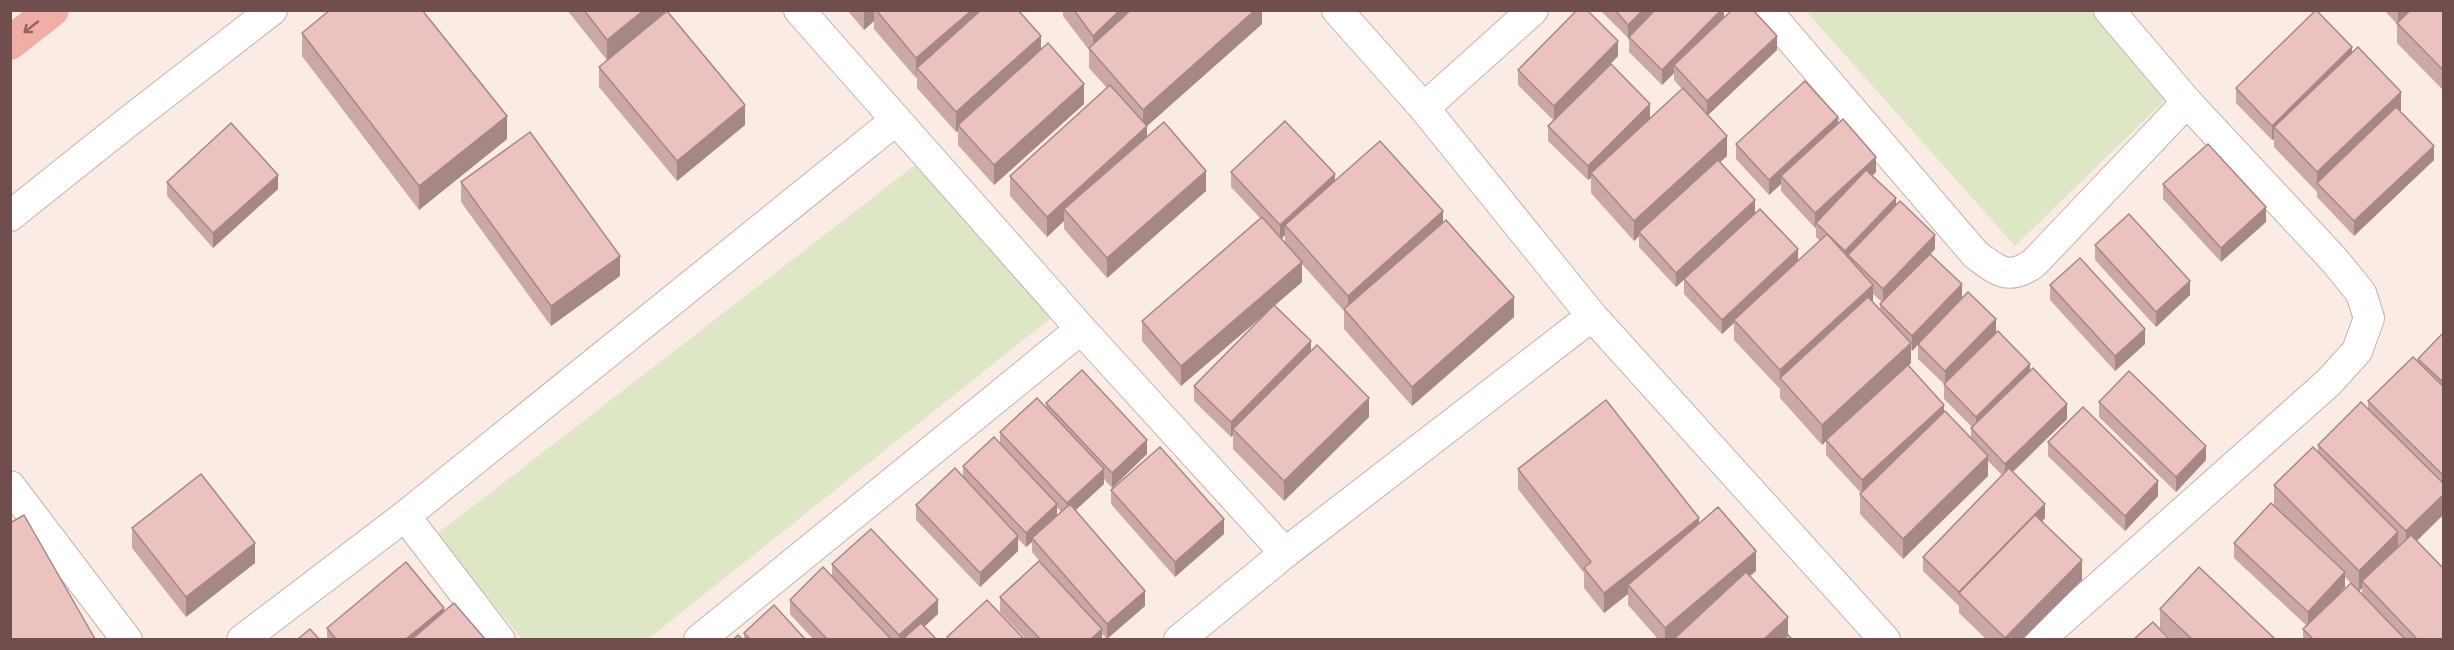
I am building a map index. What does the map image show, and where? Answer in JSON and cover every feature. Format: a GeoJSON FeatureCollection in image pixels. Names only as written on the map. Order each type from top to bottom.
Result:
{"type":"FeatureCollection","features":[{"type":"Feature","properties":{"kind":"highway"},"geometry":{"type":"LineString","coordinates":[[10,43],[52,10]]}},
{"type":"Feature","properties":{"kind":"street"},"geometry":{"type":"LineString","coordinates":[[10,216],[124,124],[272,10]]}},
{"type":"Feature","properties":{"kind":"street"},"geometry":{"type":"LineString","coordinates":[[800,10],[1081,329],[1285,553]]}},
{"type":"Feature","properties":{"kind":"street"},"geometry":{"type":"LineString","coordinates":[[1337,10],[1424,108],[1592,316],[1885,639]]}},
{"type":"Feature","properties":{"kind":"street"},"geometry":{"type":"LineString","coordinates":[[1424,108],[1533,10]]}},
{"type":"Feature","properties":{"kind":"street"},"geometry":{"type":"LineString","coordinates":[[1766,10],[1976,255],[2006,274],[2021,273],[2034,263],[2187,102]]}},
{"type":"Feature","properties":{"kind":"street"},"geometry":{"type":"LineString","coordinates":[[2039,639],[2329,382],[2357,351],[2369,318],[2361,293],[2335,261],[2187,102],[2109,10]]}},
{"type":"Feature","properties":{"kind":"street"},"geometry":{"type":"LineString","coordinates":[[242,639],[405,516],[896,120]]}},
{"type":"Feature","properties":{"kind":"street"},"geometry":{"type":"LineString","coordinates":[[1179,639],[1285,553],[1592,316]]}},
{"type":"Feature","properties":{"kind":"street"},"geometry":{"type":"LineString","coordinates":[[699,639],[1081,329]]}},
{"type":"Feature","properties":{"kind":"street"},"geometry":{"type":"LineString","coordinates":[[10,486],[127,639]]}},
{"type":"Feature","properties":{"kind":"street"},"geometry":{"type":"LineString","coordinates":[[405,516],[500,639]]}},
{"type":"Feature","properties":{"kind":"green space"},"geometry":{"type":"Polygon","coordinates":[[[1806,11],[2099,11],[2173,92],[2015,246],[1806,11]]]}},
{"type":"Feature","properties":{"kind":"green space"},"geometry":{"type":"Polygon","coordinates":[[[923,159],[1052,317],[648,639],[522,639],[437,534],[923,159]]]}},
{"type":"Feature","properties":{"kind":"building"},"geometry":{"type":"Polygon","coordinates":[[[330,10],[422,10],[507,116],[419,186],[302,33],[330,10]]]}},
{"type":"Feature","properties":{"kind":"building"},"geometry":{"type":"Polygon","coordinates":[[[584,10],[644,10],[607,40],[584,10]]]}},
{"type":"Feature","properties":{"kind":"building"},"geometry":{"type":"Polygon","coordinates":[[[876,10],[972,10],[916,58],[876,10]]]}},
{"type":"Feature","properties":{"kind":"building"},"geometry":{"type":"Polygon","coordinates":[[[981,10],[1018,10],[1041,36],[956,112],[917,68],[981,10]]]}},
{"type":"Feature","properties":{"kind":"building"},"geometry":{"type":"Polygon","coordinates":[[[1074,10],[1120,10],[1093,36],[1074,10]]]}},
{"type":"Feature","properties":{"kind":"building"},"geometry":{"type":"Polygon","coordinates":[[[1131,10],[1255,10],[1143,110],[1089,48],[1131,10]]]}},
{"type":"Feature","properties":{"kind":"building"},"geometry":{"type":"Polygon","coordinates":[[[1577,10],[1587,10],[1618,41],[1554,106],[1518,70],[1577,10]]]}},
{"type":"Feature","properties":{"kind":"building"},"geometry":{"type":"Polygon","coordinates":[[[1615,10],[1643,10],[1628,25],[1615,10]]]}},
{"type":"Feature","properties":{"kind":"building"},"geometry":{"type":"Polygon","coordinates":[[[1655,10],[1721,10],[1662,70],[1629,37],[1655,10]]]}},
{"type":"Feature","properties":{"kind":"building"},"geometry":{"type":"Polygon","coordinates":[[[1732,10],[1753,10],[1777,36],[1707,101],[1674,65],[1732,10]]]}},
{"type":"Feature","properties":{"kind":"building"},"geometry":{"type":"Polygon","coordinates":[[[2316,10],[2352,47],[2272,126],[2236,88],[2316,10]]]}},
{"type":"Feature","properties":{"kind":"building"},"geometry":{"type":"Polygon","coordinates":[[[2411,10],[2444,10],[2444,71],[2397,23],[2411,10]]]}},
{"type":"Feature","properties":{"kind":"building"},"geometry":{"type":"Polygon","coordinates":[[[667,11],[745,105],[677,161],[599,67],[667,11]]]}},
{"type":"Feature","properties":{"kind":"building"},"geometry":{"type":"Polygon","coordinates":[[[1048,43],[1084,84],[994,165],[958,125],[1048,43]]]}},
{"type":"Feature","properties":{"kind":"building"},"geometry":{"type":"Polygon","coordinates":[[[2358,47],[2401,92],[2317,172],[2274,127],[2358,47]]]}},
{"type":"Feature","properties":{"kind":"building"},"geometry":{"type":"Polygon","coordinates":[[[1611,64],[1650,104],[1588,166],[1548,126],[1611,64]]]}},
{"type":"Feature","properties":{"kind":"building"},"geometry":{"type":"Polygon","coordinates":[[[1805,81],[1838,117],[1769,180],[1736,144],[1805,81]]]}},
{"type":"Feature","properties":{"kind":"building"},"geometry":{"type":"Polygon","coordinates":[[[1110,85],[1147,126],[1047,217],[1010,176],[1110,85]]]}},
{"type":"Feature","properties":{"kind":"building"},"geometry":{"type":"Polygon","coordinates":[[[1683,88],[1727,136],[1634,221],[1591,173],[1683,88]]]}},
{"type":"Feature","properties":{"kind":"building"},"geometry":{"type":"Polygon","coordinates":[[[2396,107],[2434,146],[2354,221],[2317,183],[2396,107]]]}},
{"type":"Feature","properties":{"kind":"building"},"geometry":{"type":"Polygon","coordinates":[[[1843,119],[1876,157],[1815,213],[1781,176],[1843,119]]]}},
{"type":"Feature","properties":{"kind":"building"},"geometry":{"type":"Polygon","coordinates":[[[1285,121],[1335,174],[1280,225],[1231,172],[1285,121]]]}},
{"type":"Feature","properties":{"kind":"building"},"geometry":{"type":"Polygon","coordinates":[[[1164,122],[1206,171],[1107,258],[1064,209],[1164,122]]]}},
{"type":"Feature","properties":{"kind":"building"},"geometry":{"type":"Polygon","coordinates":[[[231,123],[278,175],[213,233],[167,182],[231,123]]]}},
{"type":"Feature","properties":{"kind":"building"},"geometry":{"type":"Polygon","coordinates":[[[530,132],[620,256],[551,306],[461,182],[530,132]]]}},
{"type":"Feature","properties":{"kind":"building"},"geometry":{"type":"Polygon","coordinates":[[[1380,141],[1443,211],[1348,296],[1285,225],[1380,141]]]}},
{"type":"Feature","properties":{"kind":"building"},"geometry":{"type":"Polygon","coordinates":[[[2208,144],[2266,207],[2221,248],[2163,184],[2208,144]]]}},
{"type":"Feature","properties":{"kind":"building"},"geometry":{"type":"Polygon","coordinates":[[[1718,160],[1755,200],[1676,273],[1639,232],[1718,160]]]}},
{"type":"Feature","properties":{"kind":"building"},"geometry":{"type":"Polygon","coordinates":[[[1866,170],[1896,198],[1845,251],[1816,223],[1866,170]]]}},
{"type":"Feature","properties":{"kind":"building"},"geometry":{"type":"Polygon","coordinates":[[[1900,201],[1935,235],[1883,289],[1848,255],[1900,201]]]}},
{"type":"Feature","properties":{"kind":"building"},"geometry":{"type":"Polygon","coordinates":[[[1760,209],[1798,249],[1722,320],[1684,279],[1760,209]]]}},
{"type":"Feature","properties":{"kind":"building"},"geometry":{"type":"Polygon","coordinates":[[[2129,214],[2190,281],[2156,312],[2095,245],[2129,214]]]}},
{"type":"Feature","properties":{"kind":"building"},"geometry":{"type":"Polygon","coordinates":[[[1262,217],[1302,262],[1181,366],[1142,321],[1262,217]]]}},
{"type":"Feature","properties":{"kind":"building"},"geometry":{"type":"Polygon","coordinates":[[[1446,220],[1514,297],[1412,387],[1344,309],[1446,220]]]}},
{"type":"Feature","properties":{"kind":"building"},"geometry":{"type":"Polygon","coordinates":[[[1827,234],[1873,285],[1780,370],[1734,320],[1827,234]]]}},
{"type":"Feature","properties":{"kind":"building"},"geometry":{"type":"Polygon","coordinates":[[[1930,254],[1962,284],[1912,336],[1880,304],[1930,254]]]}},
{"type":"Feature","properties":{"kind":"building"},"geometry":{"type":"Polygon","coordinates":[[[2080,258],[2145,329],[2115,356],[2050,285],[2080,258]]]}},
{"type":"Feature","properties":{"kind":"building"},"geometry":{"type":"Polygon","coordinates":[[[1968,292],[1996,319],[1945,371],[1918,344],[1968,292]]]}},
{"type":"Feature","properties":{"kind":"building"},"geometry":{"type":"Polygon","coordinates":[[[1868,297],[1911,343],[1822,425],[1780,378],[1868,297]]]}},
{"type":"Feature","properties":{"kind":"building"},"geometry":{"type":"Polygon","coordinates":[[[1274,305],[1311,341],[1231,422],[1194,386],[1274,305]]]}},
{"type":"Feature","properties":{"kind":"building"},"geometry":{"type":"Polygon","coordinates":[[[1998,331],[2030,364],[1976,417],[1944,384],[1998,331]]]}},
{"type":"Feature","properties":{"kind":"building"},"geometry":{"type":"Polygon","coordinates":[[[2444,332],[2444,383],[2418,359],[2444,332]]]}},
{"type":"Feature","properties":{"kind":"building"},"geometry":{"type":"Polygon","coordinates":[[[1317,345],[1369,398],[1284,481],[1233,429],[1317,345]]]}},
{"type":"Feature","properties":{"kind":"building"},"geometry":{"type":"Polygon","coordinates":[[[2413,357],[2444,387],[2444,476],[2368,401],[2413,357]]]}},
{"type":"Feature","properties":{"kind":"building"},"geometry":{"type":"Polygon","coordinates":[[[1908,365],[1944,405],[1862,480],[1826,440],[1908,365]]]}},
{"type":"Feature","properties":{"kind":"building"},"geometry":{"type":"Polygon","coordinates":[[[2033,368],[2067,404],[2005,464],[1971,428],[2033,368]]]}},
{"type":"Feature","properties":{"kind":"building"},"geometry":{"type":"Polygon","coordinates":[[[1082,370],[1147,440],[1112,473],[1046,403],[1082,370]]]}},
{"type":"Feature","properties":{"kind":"building"},"geometry":{"type":"Polygon","coordinates":[[[2129,371],[2206,446],[2176,477],[2099,402],[2129,371]]]}},
{"type":"Feature","properties":{"kind":"building"},"geometry":{"type":"Polygon","coordinates":[[[1037,398],[1104,469],[1067,503],[1000,432],[1037,398]]]}},
{"type":"Feature","properties":{"kind":"building"},"geometry":{"type":"Polygon","coordinates":[[[1606,400],[1699,518],[1604,593],[1584,568],[1591,562],[1518,469],[1606,400]]]}},
{"type":"Feature","properties":{"kind":"building"},"geometry":{"type":"Polygon","coordinates":[[[2361,402],[2444,484],[2444,494],[2406,531],[2318,445],[2361,402]]]}},
{"type":"Feature","properties":{"kind":"building"},"geometry":{"type":"Polygon","coordinates":[[[2083,407],[2158,481],[2125,516],[2048,442],[2083,407]]]}},
{"type":"Feature","properties":{"kind":"building"},"geometry":{"type":"Polygon","coordinates":[[[1945,411],[1988,456],[1903,539],[1860,494],[1945,411]]]}},
{"type":"Feature","properties":{"kind":"building"},"geometry":{"type":"Polygon","coordinates":[[[994,437],[1057,504],[1026,533],[963,466],[994,437]]]}},
{"type":"Feature","properties":{"kind":"building"},"geometry":{"type":"Polygon","coordinates":[[[1160,447],[1224,519],[1175,562],[1111,490],[1160,447]]]}},
{"type":"Feature","properties":{"kind":"building"},"geometry":{"type":"Polygon","coordinates":[[[2313,447],[2398,532],[2359,571],[2274,485],[2313,447]]]}},
{"type":"Feature","properties":{"kind":"building"},"geometry":{"type":"Polygon","coordinates":[[[955,468],[1018,536],[980,573],[916,505],[955,468]]]}},
{"type":"Feature","properties":{"kind":"building"},"geometry":{"type":"Polygon","coordinates":[[[2009,468],[2045,504],[1959,592],[1923,557],[2009,468]]]}},
{"type":"Feature","properties":{"kind":"building"},"geometry":{"type":"Polygon","coordinates":[[[201,474],[255,543],[186,597],[132,528],[201,474]]]}},
{"type":"Feature","properties":{"kind":"building"},"geometry":{"type":"Polygon","coordinates":[[[2271,503],[2345,572],[2308,612],[2234,543],[2271,503]]]}},
{"type":"Feature","properties":{"kind":"building"},"geometry":{"type":"Polygon","coordinates":[[[1070,504],[1145,591],[1107,624],[1032,538],[1070,504]]]}},
{"type":"Feature","properties":{"kind":"building"},"geometry":{"type":"Polygon","coordinates":[[[1718,507],[1756,551],[1665,628],[1628,585],[1718,507]]]}},
{"type":"Feature","properties":{"kind":"building"},"geometry":{"type":"Polygon","coordinates":[[[24,515],[95,639],[10,639],[10,523],[24,515]]]}},
{"type":"Feature","properties":{"kind":"building"},"geometry":{"type":"Polygon","coordinates":[[[2035,515],[2082,560],[2005,638],[1959,593],[2035,515]]]}},
{"type":"Feature","properties":{"kind":"building"},"geometry":{"type":"Polygon","coordinates":[[[871,529],[938,600],[899,635],[832,564],[871,529]]]}},
{"type":"Feature","properties":{"kind":"building"},"geometry":{"type":"Polygon","coordinates":[[[2411,535],[2444,569],[2444,639],[2417,639],[2362,581],[2411,535]]]}},
{"type":"Feature","properties":{"kind":"building"},"geometry":{"type":"Polygon","coordinates":[[[1039,561],[1102,629],[1091,639],[1040,639],[1000,597],[1039,561]]]}},
{"type":"Feature","properties":{"kind":"building"},"geometry":{"type":"Polygon","coordinates":[[[406,562],[444,608],[406,639],[336,639],[327,628],[406,562]]]}},
{"type":"Feature","properties":{"kind":"building"},"geometry":{"type":"Polygon","coordinates":[[[823,567],[891,639],[827,639],[790,600],[823,567]]]}},
{"type":"Feature","properties":{"kind":"building"},"geometry":{"type":"Polygon","coordinates":[[[2199,567],[2275,639],[2192,639],[2160,609],[2199,567]]]}},
{"type":"Feature","properties":{"kind":"building"},"geometry":{"type":"Polygon","coordinates":[[[1746,572],[1788,617],[1764,639],[1674,639],[1746,572]]]}},
{"type":"Feature","properties":{"kind":"building"},"geometry":{"type":"Polygon","coordinates":[[[2351,583],[2405,639],[2313,639],[2303,629],[2351,583]]]}},
{"type":"Feature","properties":{"kind":"building"},"geometry":{"type":"Polygon","coordinates":[[[987,600],[1024,639],[949,639],[947,637],[987,600]]]}},
{"type":"Feature","properties":{"kind":"building"},"geometry":{"type":"Polygon","coordinates":[[[454,603],[485,639],[412,639],[454,603]]]}},
{"type":"Feature","properties":{"kind":"building"},"geometry":{"type":"Polygon","coordinates":[[[774,605],[805,639],[750,639],[744,633],[774,605]]]}},
{"type":"Feature","properties":{"kind":"building"},"geometry":{"type":"Polygon","coordinates":[[[2153,622],[2169,639],[2134,639],[2153,622]]]}},
{"type":"Feature","properties":{"kind":"building"},"geometry":{"type":"Polygon","coordinates":[[[921,623],[936,639],[903,639],[921,623]]]}},
{"type":"Feature","properties":{"kind":"building"},"geometry":{"type":"Polygon","coordinates":[[[310,629],[319,639],[298,639],[310,629]]]}}]}
